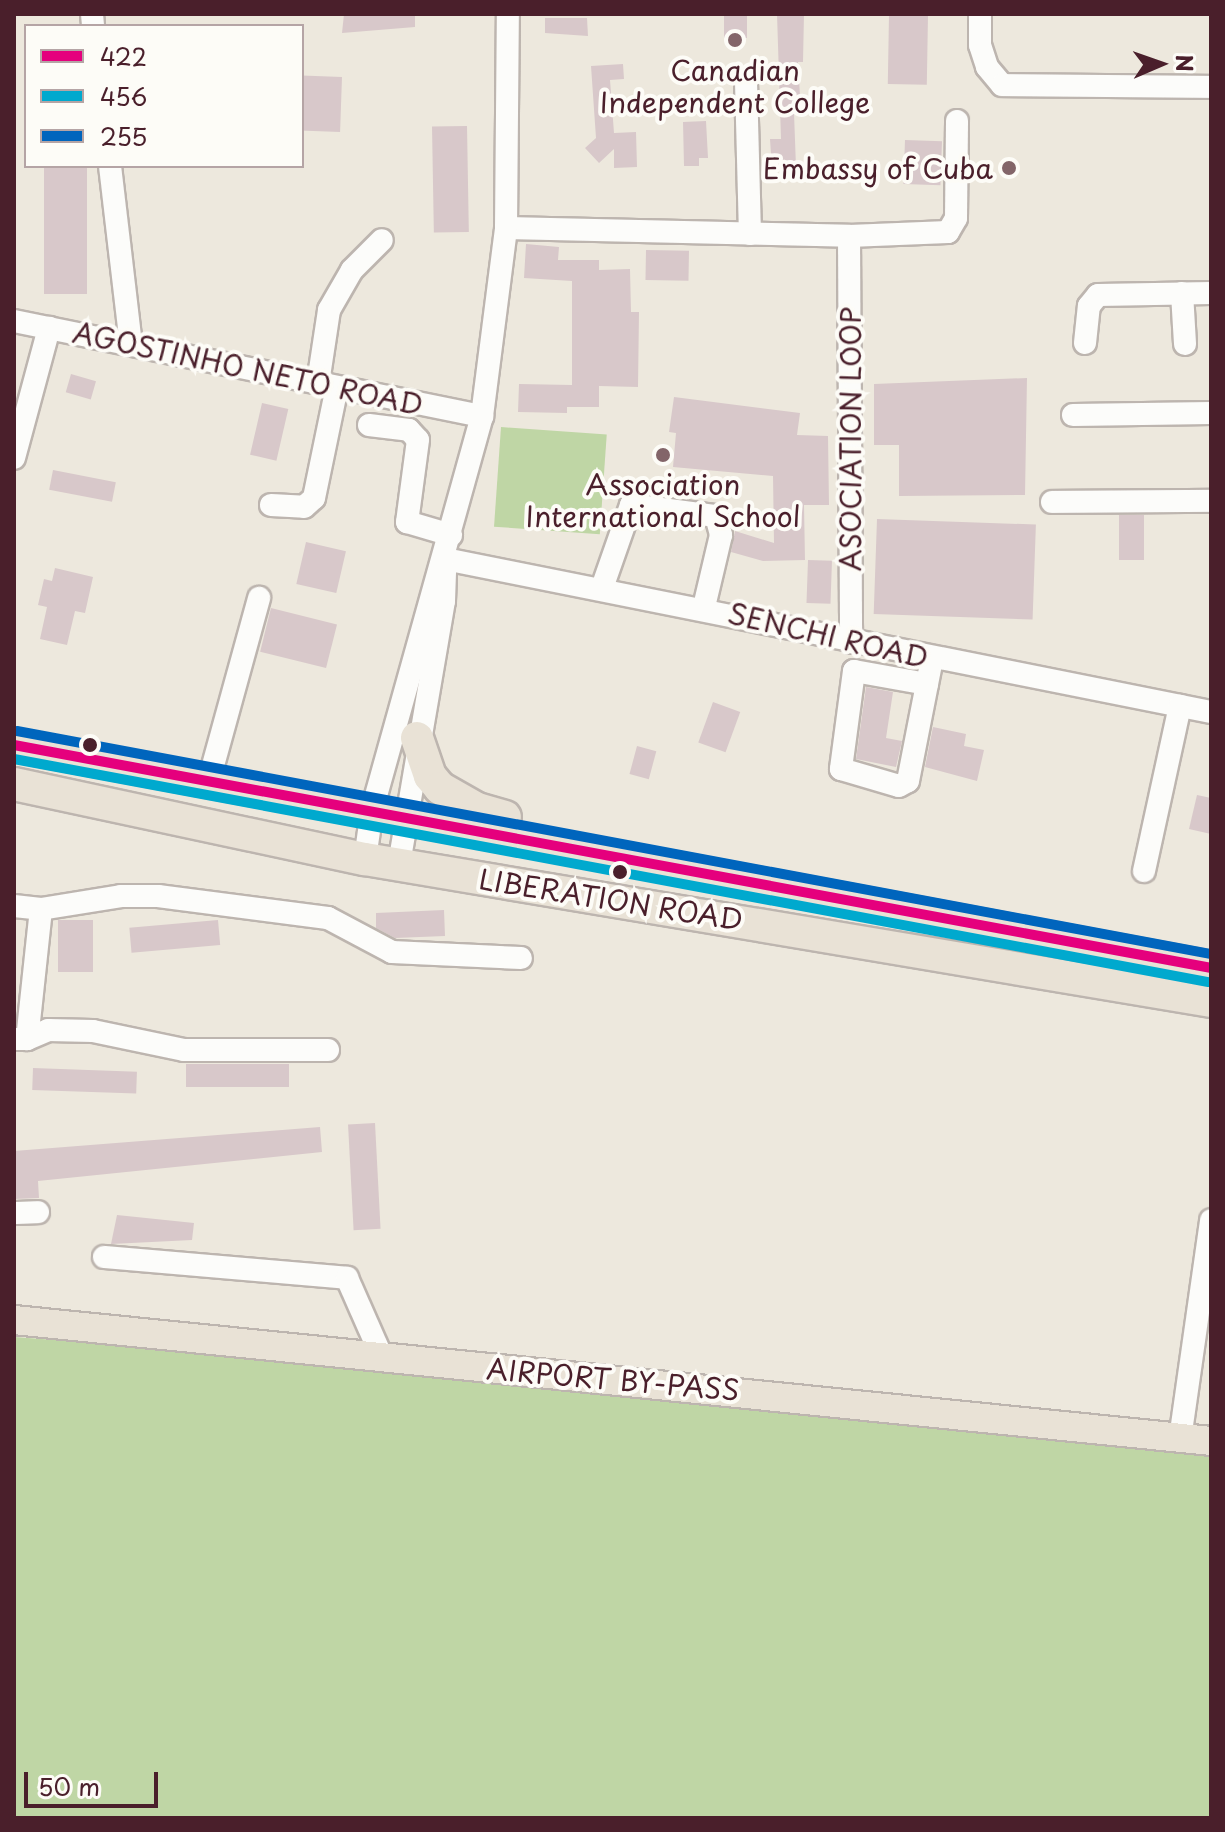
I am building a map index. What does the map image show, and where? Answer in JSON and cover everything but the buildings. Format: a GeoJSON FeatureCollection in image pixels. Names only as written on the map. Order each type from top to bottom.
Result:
{"type":"FeatureCollection","features":[{"type":"Feature","properties":{"kind":"highway"},"geometry":{"type":"LineString","coordinates":[[417,738],[430,776],[440,788],[477,809],[526,823],[565,845]]}},
{"type":"Feature","properties":{"kind":"highway","name":"LIBERATION ROAD"},"geometry":{"type":"LineString","coordinates":[[14,745],[209,780],[371,816],[406,816],[1211,968]]}},
{"type":"Feature","properties":{"kind":"highway","name":"LIBERATION ROAD"},"geometry":{"type":"LineString","coordinates":[[14,784],[365,859],[1211,1001]]}},
{"type":"Feature","properties":{"kind":"highway"},"geometry":{"type":"LineString","coordinates":[[94,801],[161,790],[323,821],[371,816]]}},
{"type":"Feature","properties":{"kind":"main road","name":"AIRPORT BY-PASS"},"geometry":{"type":"LineString","coordinates":[[14,1320],[1211,1441]]}},
{"type":"Feature","properties":{"kind":"street"},"geometry":{"type":"LineString","coordinates":[[365,859],[371,816],[429,595],[445,559],[482,416],[506,228],[508,14]]}},
{"type":"Feature","properties":{"kind":"street"},"geometry":{"type":"LineString","coordinates":[[980,14],[980,45],[987,67],[1002,85],[1211,87]]}},
{"type":"Feature","properties":{"kind":"street"},"geometry":{"type":"LineString","coordinates":[[746,82],[750,234]]}},
{"type":"Feature","properties":{"kind":"street"},"geometry":{"type":"LineString","coordinates":[[506,228],[849,236],[948,232],[955,227],[957,121]]}},
{"type":"Feature","properties":{"kind":"street"},"geometry":{"type":"LineString","coordinates":[[110,168],[131,344]]}},
{"type":"Feature","properties":{"kind":"street","name":"ASOCIATION LOOP"},"geometry":{"type":"LineString","coordinates":[[849,236],[851,642]]}},
{"type":"Feature","properties":{"kind":"street"},"geometry":{"type":"LineString","coordinates":[[271,505],[304,507],[314,498],[328,385],[329,310],[352,270],[382,240]]}},
{"type":"Feature","properties":{"kind":"street"},"geometry":{"type":"LineString","coordinates":[[1182,293],[1185,344]]}},
{"type":"Feature","properties":{"kind":"street"},"geometry":{"type":"LineString","coordinates":[[1085,343],[1089,306],[1098,295],[1211,293]]}},
{"type":"Feature","properties":{"kind":"street","name":"AGOSTINHO NETO ROAD"},"geometry":{"type":"LineString","coordinates":[[14,321],[482,416]]}},
{"type":"Feature","properties":{"kind":"street"},"geometry":{"type":"LineString","coordinates":[[14,458],[49,328]]}},
{"type":"Feature","properties":{"kind":"street"},"geometry":{"type":"LineString","coordinates":[[1073,415],[1211,413]]}},
{"type":"Feature","properties":{"kind":"street"},"geometry":{"type":"LineString","coordinates":[[369,425],[409,430],[418,440],[407,522],[451,535]]}},
{"type":"Feature","properties":{"kind":"street"},"geometry":{"type":"LineString","coordinates":[[1052,502],[1211,501]]}},
{"type":"Feature","properties":{"kind":"street"},"geometry":{"type":"LineString","coordinates":[[602,588],[631,505],[716,516],[721,535],[704,607]]}},
{"type":"Feature","properties":{"kind":"street"},"geometry":{"type":"LineString","coordinates":[[399,864],[417,738],[444,601],[445,559]]}},
{"type":"Feature","properties":{"kind":"street","name":"SENCHI ROAD"},"geometry":{"type":"LineString","coordinates":[[445,559],[704,607],[932,659],[1211,712]]}},
{"type":"Feature","properties":{"kind":"street"},"geometry":{"type":"LineString","coordinates":[[209,780],[259,598]]}},
{"type":"Feature","properties":{"kind":"street"},"geometry":{"type":"LineString","coordinates":[[927,684],[854,671],[841,769],[848,775],[905,785],[927,684],[932,659]]}},
{"type":"Feature","properties":{"kind":"street"},"geometry":{"type":"LineString","coordinates":[[1144,871],[1180,706]]}},
{"type":"Feature","properties":{"kind":"street"},"geometry":{"type":"LineString","coordinates":[[14,906],[41,909],[121,896],[158,896],[328,918],[392,952],[521,958]]}},
{"type":"Feature","properties":{"kind":"street"},"geometry":{"type":"LineString","coordinates":[[41,909],[20,1039],[48,1030],[93,1031],[184,1050],[328,1050]]}},
{"type":"Feature","properties":{"kind":"street"},"geometry":{"type":"LineString","coordinates":[[14,1213],[38,1212]]}},
{"type":"Feature","properties":{"kind":"street"},"geometry":{"type":"LineString","coordinates":[[1180,1439],[1211,1220]]}},
{"type":"Feature","properties":{"kind":"street"},"geometry":{"type":"LineString","coordinates":[[104,1257],[347,1278],[381,1355]]}},
{"type":"Feature","properties":{"kind":"green space"},"geometry":{"type":"Polygon","coordinates":[[[501,427],[607,434],[600,534],[494,527],[501,427]]]}},
{"type":"Feature","properties":{"kind":"green space"},"geometry":{"type":"Polygon","coordinates":[[[14,1337],[266,1355],[1211,1454],[1211,1818],[14,1818],[14,1337]]]}},
{"type":"Feature","properties":{"kind":"transit line","name":"255"},"geometry":{"type":"LineString","coordinates":[[17,731],[1211,954]]}},
{"type":"Feature","properties":{"kind":"transit line","name":"422"},"geometry":{"type":"LineString","coordinates":[[14,745],[1211,968]]}},
{"type":"Feature","properties":{"kind":"transit line","name":"456"},"geometry":{"type":"LineString","coordinates":[[14,759],[1208,982]]}},
{"type":"Feature","properties":{"kind":"place","name":"Canadian Independent College"},"geometry":{"type":"Point","coordinates":[735,40]}},
{"type":"Feature","properties":{"kind":"place","name":"Embassy of Cuba"},"geometry":{"type":"Point","coordinates":[1009,168]}},
{"type":"Feature","properties":{"kind":"place","name":"Association International School"},"geometry":{"type":"Point","coordinates":[663,455]}}]}
